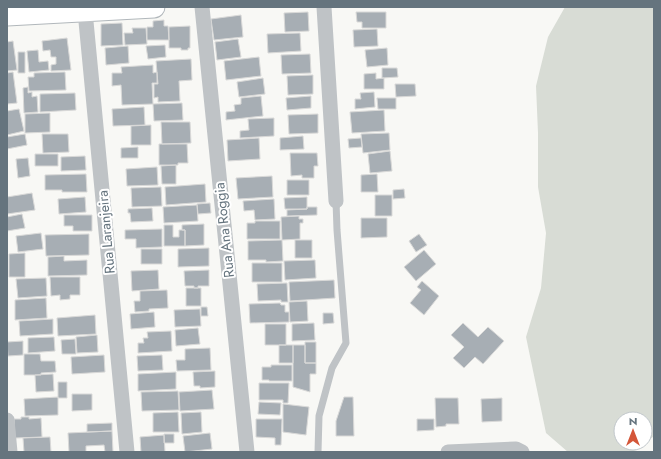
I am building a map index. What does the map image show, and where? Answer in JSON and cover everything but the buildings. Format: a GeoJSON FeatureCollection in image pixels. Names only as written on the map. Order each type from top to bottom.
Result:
{"type":"FeatureCollection","features":[{"type":"Feature","properties":{"kind":"street"},"geometry":{"type":"LineString","coordinates":[[7,15],[154,7]]}},
{"type":"Feature","properties":{"kind":"street","name":"Rua Ana Roggia"},"geometry":{"type":"LineString","coordinates":[[202,7],[247,452]]}},
{"type":"Feature","properties":{"kind":"street"},"geometry":{"type":"LineString","coordinates":[[324,7],[336,201]]}},
{"type":"Feature","properties":{"kind":"street","name":"Rua Laranjeira"},"geometry":{"type":"LineString","coordinates":[[85,11],[127,452]]}},
{"type":"Feature","properties":{"kind":"street"},"geometry":{"type":"LineString","coordinates":[[7,420],[10,452]]}},
{"type":"Feature","properties":{"kind":"street"},"geometry":{"type":"LineString","coordinates":[[448,452],[516,449],[522,452]]}},
{"type":"Feature","properties":{"kind":"lane"},"geometry":{"type":"LineString","coordinates":[[318,452],[319,416],[332,368],[346,343],[336,201]]}},
{"type":"Feature","properties":{"kind":"shaded area"},"geometry":{"type":"Polygon","coordinates":[[[565,7],[654,7],[654,436],[653,437],[653,411],[613,411],[613,451],[634,451],[630,452],[568,452],[546,433],[526,337],[541,288],[546,233],[538,187],[536,86],[548,37],[565,7]]]}}]}
